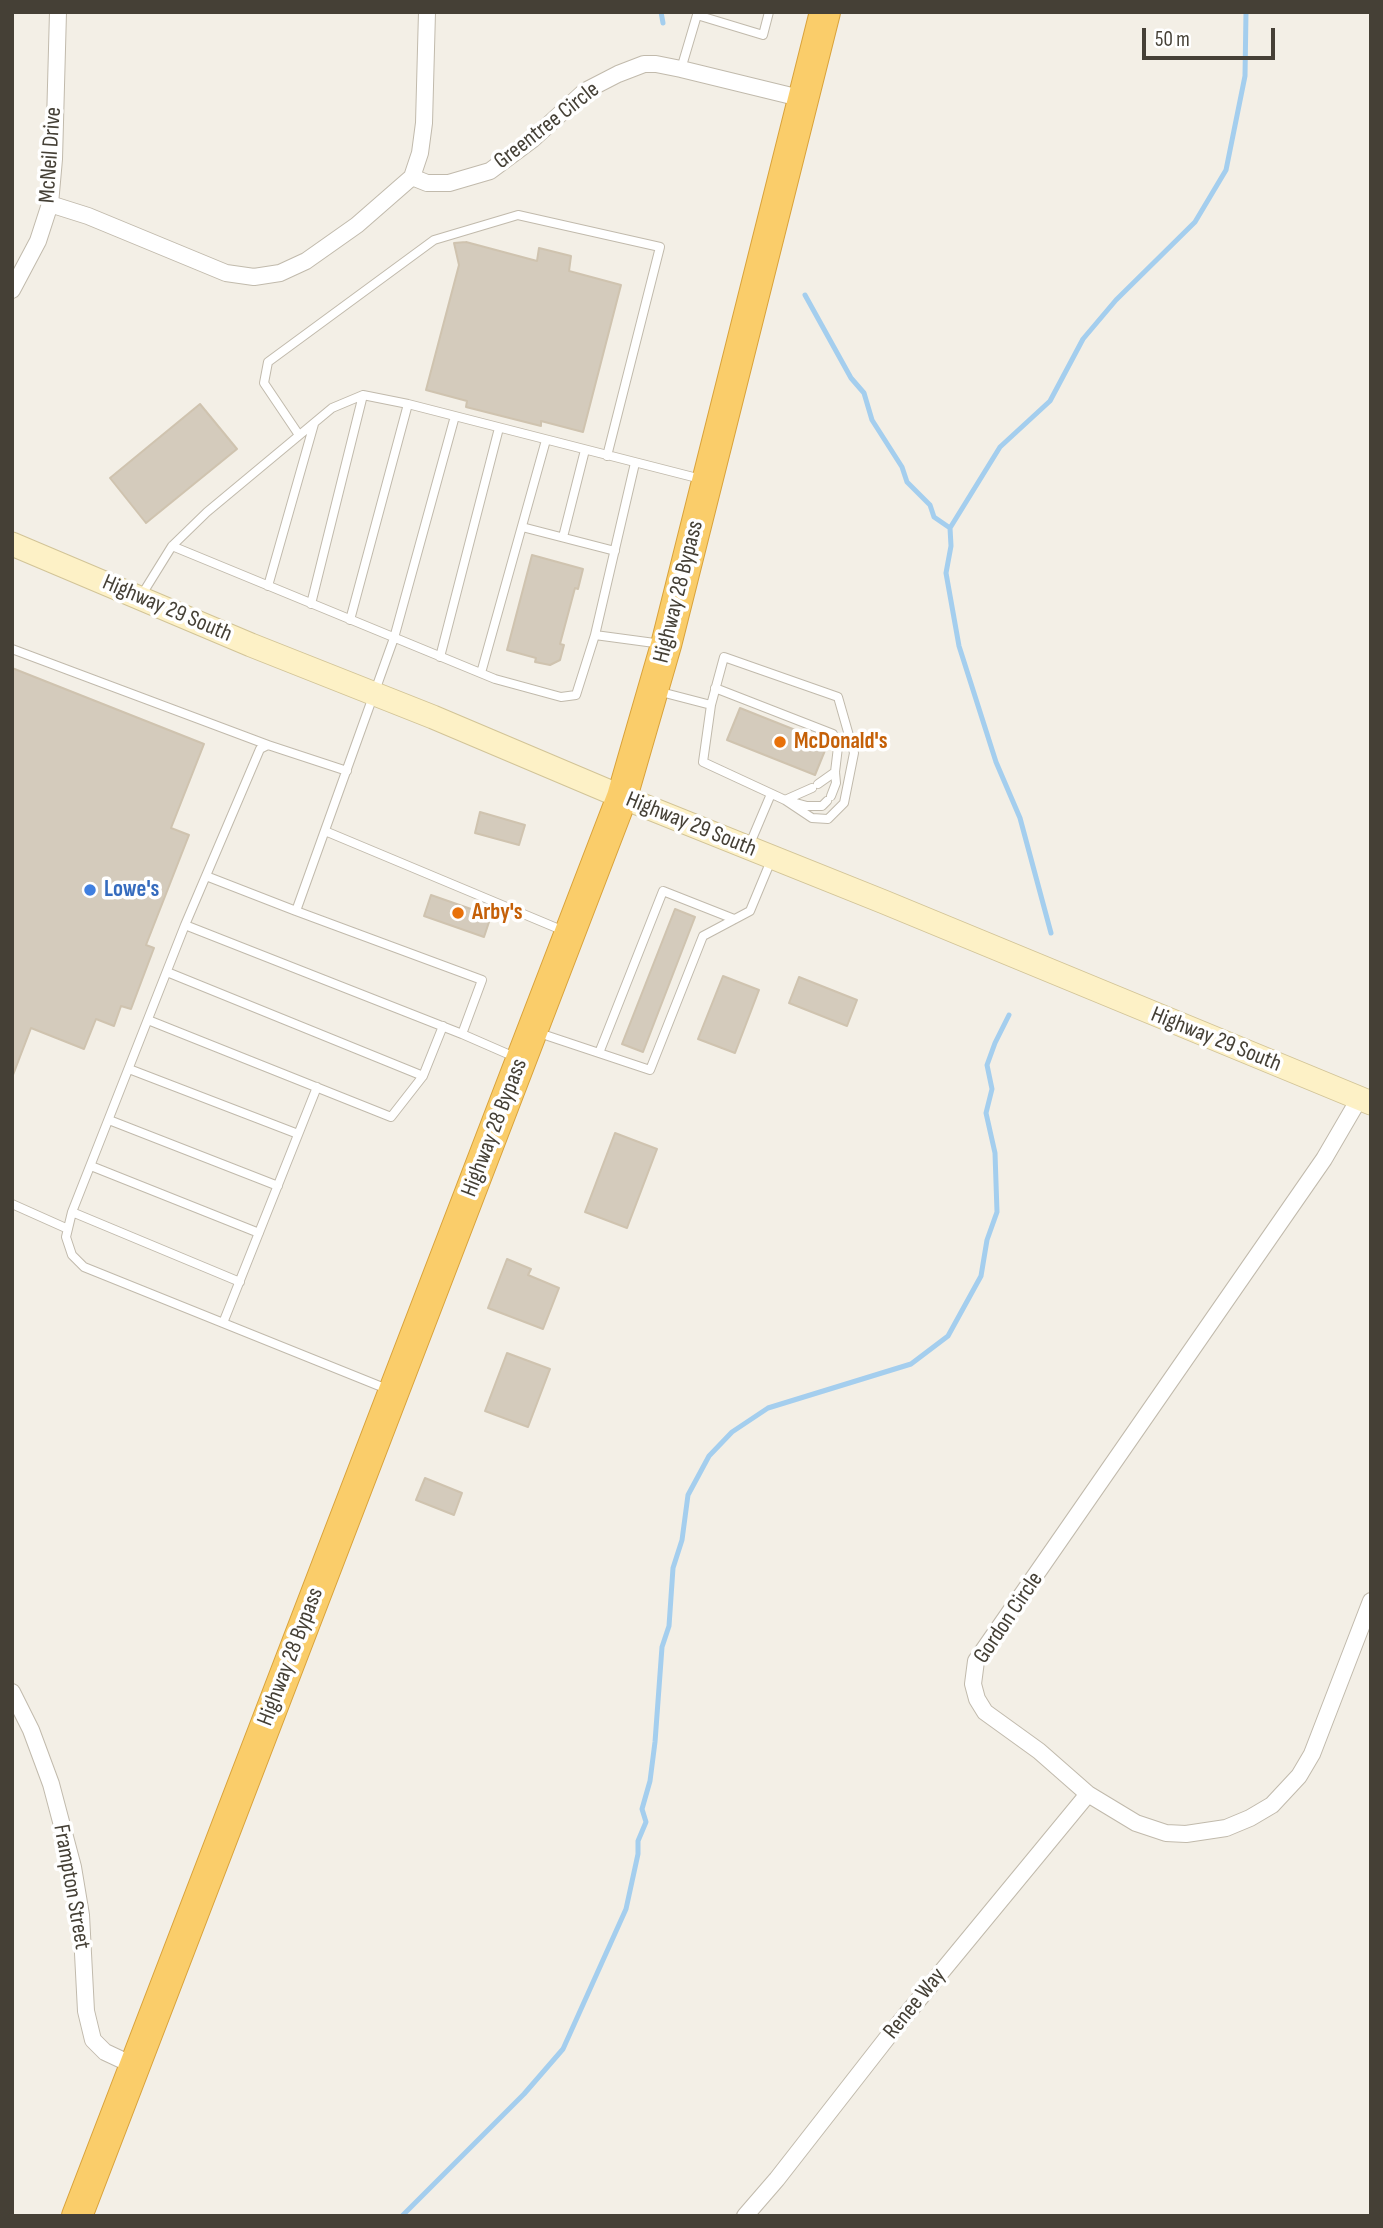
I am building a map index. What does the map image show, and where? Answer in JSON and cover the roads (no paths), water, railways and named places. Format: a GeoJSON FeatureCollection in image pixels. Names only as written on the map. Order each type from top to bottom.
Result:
{"type":"FeatureCollection","features":[{"type":"Feature","properties":{"kind":"highway","name":"Highway 28 Bypass"},"geometry":{"type":"LineString","coordinates":[[77,2216],[622,797],[666,645],[825,12]]}},
{"type":"Feature","properties":{"kind":"main road","name":"Highway 29 South"},"geometry":{"type":"LineString","coordinates":[[12,544],[251,645],[1365,1101]]}},
{"type":"Feature","properties":{"kind":"street","name":"McNeil Drive"},"geometry":{"type":"LineString","coordinates":[[12,290],[38,241],[50,204],[54,159],[58,12]]}},
{"type":"Feature","properties":{"kind":"street"},"geometry":{"type":"LineString","coordinates":[[50,204],[88,216],[226,273],[254,277],[280,273],[306,261],[357,225],[412,177],[420,153],[424,123],[427,12]]}},
{"type":"Feature","properties":{"kind":"street","name":"Greentree Circle"},"geometry":{"type":"LineString","coordinates":[[412,177],[427,183],[449,183],[490,171],[533,139],[585,91],[644,64],[681,69],[804,99]]}},
{"type":"Feature","properties":{"kind":"street","name":"Gordon Circle"},"geometry":{"type":"LineString","coordinates":[[1365,1101],[976,1661],[973,1684],[977,1699],[985,1712],[1039,1751],[1088,1794],[1136,1823],[1166,1833],[1186,1834],[1226,1828],[1272,1805],[1299,1776],[1312,1754],[1371,1601]]}},
{"type":"Feature","properties":{"kind":"street","name":"Frampton Street"},"geometry":{"type":"LineString","coordinates":[[12,1692],[31,1730],[51,1784],[73,1867],[81,1915],[86,2011],[93,2040],[105,2052],[135,2066]]}},
{"type":"Feature","properties":{"kind":"street","name":"Renee Way"},"geometry":{"type":"LineString","coordinates":[[745,2216],[1088,1794]]}},
{"type":"Feature","properties":{"kind":"lane"},"geometry":{"type":"LineString","coordinates":[[681,69],[697,15],[763,35],[769,12]]}},
{"type":"Feature","properties":{"kind":"lane"},"geometry":{"type":"LineString","coordinates":[[299,435],[264,383],[268,362],[434,240],[518,215],[660,247],[607,456]]}},
{"type":"Feature","properties":{"kind":"lane"},"geometry":{"type":"LineString","coordinates":[[140,597],[172,546],[207,512],[332,408],[363,395],[707,480]]}},
{"type":"Feature","properties":{"kind":"lane"},"geometry":{"type":"LineString","coordinates":[[311,604],[363,395]]}},
{"type":"Feature","properties":{"kind":"lane"},"geometry":{"type":"LineString","coordinates":[[350,620],[408,404]]}},
{"type":"Feature","properties":{"kind":"lane"},"geometry":{"type":"LineString","coordinates":[[296,911],[394,638],[456,416]]}},
{"type":"Feature","properties":{"kind":"lane"},"geometry":{"type":"LineString","coordinates":[[268,586],[314,423]]}},
{"type":"Feature","properties":{"kind":"lane"},"geometry":{"type":"LineString","coordinates":[[440,657],[499,428]]}},
{"type":"Feature","properties":{"kind":"lane"},"geometry":{"type":"LineString","coordinates":[[481,673],[546,440]]}},
{"type":"Feature","properties":{"kind":"lane"},"geometry":{"type":"LineString","coordinates":[[563,537],[585,450]]}},
{"type":"Feature","properties":{"kind":"lane"},"geometry":{"type":"LineString","coordinates":[[172,546],[481,673],[561,697],[576,695],[595,635],[635,463]]}},
{"type":"Feature","properties":{"kind":"lane"},"geometry":{"type":"LineString","coordinates":[[522,527],[615,551]]}},
{"type":"Feature","properties":{"kind":"lane"},"geometry":{"type":"LineString","coordinates":[[595,635],[666,645]]}},
{"type":"Feature","properties":{"kind":"lane"},"geometry":{"type":"LineString","coordinates":[[12,649],[268,745],[347,771]]}},
{"type":"Feature","properties":{"kind":"lane"},"geometry":{"type":"LineString","coordinates":[[715,688],[833,734],[838,747],[836,783],[822,806],[807,806],[785,800],[703,762],[711,705],[715,688],[724,657],[838,697],[854,753],[844,803],[828,818],[812,818],[785,800]]}},
{"type":"Feature","properties":{"kind":"lane"},"geometry":{"type":"LineString","coordinates":[[653,690],[711,705]]}},
{"type":"Feature","properties":{"kind":"lane"},"geometry":{"type":"LineString","coordinates":[[268,745],[260,749],[185,925],[72,1212],[66,1237],[72,1255],[83,1267],[393,1392]]}},
{"type":"Feature","properties":{"kind":"lane"},"geometry":{"type":"LineString","coordinates":[[785,800],[815,786],[835,772]]}},
{"type":"Feature","properties":{"kind":"lane"},"geometry":{"type":"LineString","coordinates":[[749,848],[771,794]]}},
{"type":"Feature","properties":{"kind":"lane"},"geometry":{"type":"LineString","coordinates":[[325,831],[570,934]]}},
{"type":"Feature","properties":{"kind":"lane"},"geometry":{"type":"LineString","coordinates":[[533,1031],[650,1070],[703,936],[750,911],[773,858]]}},
{"type":"Feature","properties":{"kind":"lane"},"geometry":{"type":"LineString","coordinates":[[206,876],[482,980],[462,1034]]}},
{"type":"Feature","properties":{"kind":"lane"},"geometry":{"type":"LineString","coordinates":[[599,1053],[663,891],[734,919]]}},
{"type":"Feature","properties":{"kind":"lane"},"geometry":{"type":"LineString","coordinates":[[185,925],[522,1059]]}},
{"type":"Feature","properties":{"kind":"lane"},"geometry":{"type":"LineString","coordinates":[[167,972],[424,1076]]}},
{"type":"Feature","properties":{"kind":"lane"},"geometry":{"type":"LineString","coordinates":[[148,1020],[391,1117],[424,1076],[443,1026]]}},
{"type":"Feature","properties":{"kind":"lane"},"geometry":{"type":"LineString","coordinates":[[128,1069],[298,1134]]}},
{"type":"Feature","properties":{"kind":"lane"},"geometry":{"type":"LineString","coordinates":[[223,1323],[317,1087]]}},
{"type":"Feature","properties":{"kind":"lane"},"geometry":{"type":"LineString","coordinates":[[109,1120],[278,1186]]}},
{"type":"Feature","properties":{"kind":"lane"},"geometry":{"type":"LineString","coordinates":[[90,1166],[259,1233]]}},
{"type":"Feature","properties":{"kind":"lane"},"geometry":{"type":"LineString","coordinates":[[12,1204],[68,1229]]}},
{"type":"Feature","properties":{"kind":"lane"},"geometry":{"type":"LineString","coordinates":[[72,1212],[240,1282]]}},
{"type":"Feature","properties":{"kind":"waterway"},"geometry":{"type":"LineString","coordinates":[[661,12],[663,23]]}},
{"type":"Feature","properties":{"kind":"waterway"},"geometry":{"type":"LineString","coordinates":[[1051,933],[1020,818],[996,762],[959,646],[946,573],[951,546],[950,528],[1000,447],[1050,401],[1083,339],[1116,300],[1195,222],[1226,170],[1245,76],[1246,12]]}},
{"type":"Feature","properties":{"kind":"waterway"},"geometry":{"type":"LineString","coordinates":[[805,295],[851,378],[864,393],[872,420],[902,467],[907,482],[930,505],[934,517],[950,528]]}},
{"type":"Feature","properties":{"kind":"waterway"},"geometry":{"type":"LineString","coordinates":[[402,2216],[524,2094],[563,2049],[626,1909],[638,1854],[638,1841],[646,1822],[642,1809],[650,1781],[662,1647],[669,1626],[673,1568],[682,1540],[688,1495],[709,1456],[732,1432],[768,1408],[911,1364],[948,1336],[981,1276],[987,1240],[997,1212],[995,1153],[986,1113],[992,1089],[987,1065],[1009,1015]]}},
{"type":"Feature","properties":{"kind":"place","name":"McDonald's"},"geometry":{"type":"Point","coordinates":[780,742]}},
{"type":"Feature","properties":{"kind":"place","name":"Lowe's"},"geometry":{"type":"Point","coordinates":[90,890]}},
{"type":"Feature","properties":{"kind":"place","name":"Arby's"},"geometry":{"type":"Point","coordinates":[458,913]}}]}
